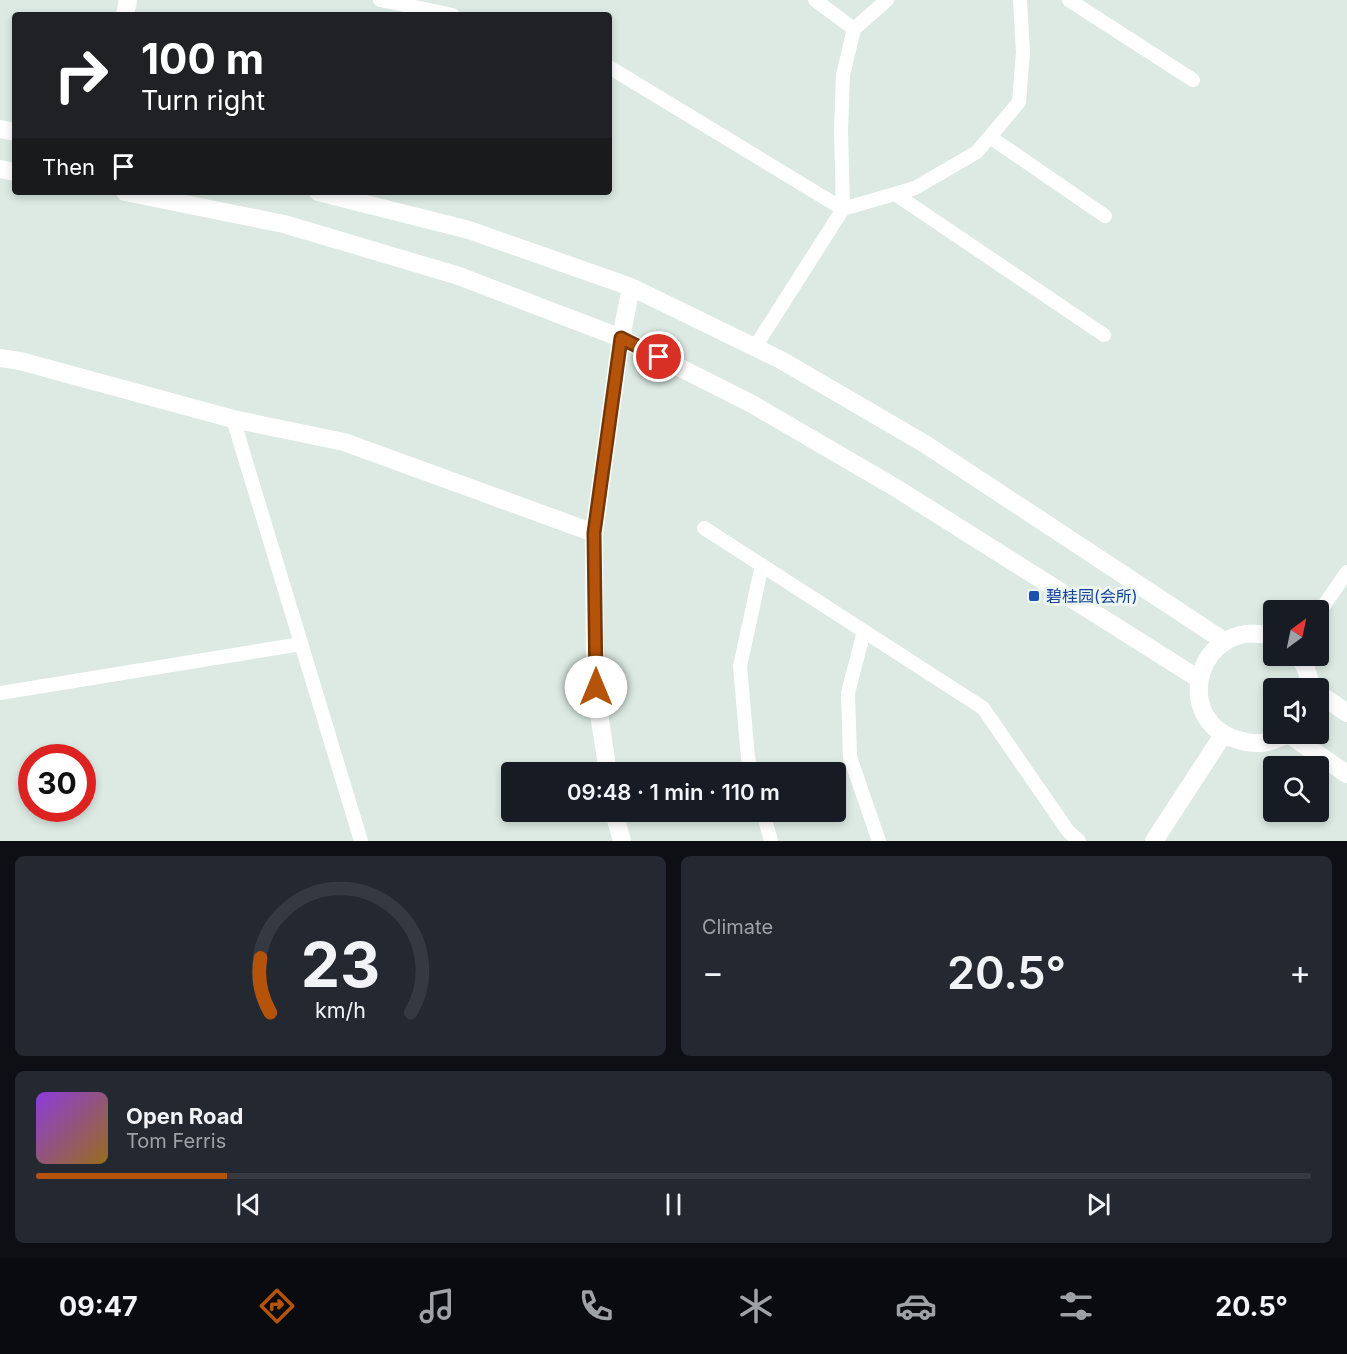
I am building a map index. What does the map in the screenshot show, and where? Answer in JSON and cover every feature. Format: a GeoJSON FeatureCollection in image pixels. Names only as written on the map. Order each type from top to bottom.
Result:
{"type":"FeatureCollection","features":[{"type":"Feature","properties":{"kind":"street"},"geometry":{"type":"LineString","coordinates":[[140,195],[284,224],[437,269],[621,338],[752,404],[896,488],[1199,679]]}},
{"type":"Feature","properties":{"kind":"street"},"geometry":{"type":"LineString","coordinates":[[330,195],[469,230],[631,286],[755,347],[925,444],[1224,641]]}},
{"type":"Feature","properties":{"kind":"street"},"geometry":{"type":"LineString","coordinates":[[607,762],[596,687],[594,533],[621,338],[631,286]]}},
{"type":"Feature","properties":{"kind":"street"},"geometry":{"type":"LineString","coordinates":[[0,358],[20,361],[233,419],[344,442],[594,533]]}},
{"type":"Feature","properties":{"kind":"street"},"geometry":{"type":"LineString","coordinates":[[1263,634],[1242,634],[1224,641],[1206,661],[1199,679],[1201,704],[1209,722],[1223,735],[1251,744],[1270,742],[1288,734],[1347,774]]}},
{"type":"Feature","properties":{"kind":"street"},"geometry":{"type":"LineString","coordinates":[[1329,701],[1347,713]]}},
{"type":"Feature","properties":{"kind":"street"},"geometry":{"type":"LineString","coordinates":[[1154,841],[1223,735]]}},
{"type":"Feature","properties":{"kind":"street"},"geometry":{"type":"LineString","coordinates":[[617,822],[622,841]]}},
{"type":"Feature","properties":{"kind":"lane"},"geometry":{"type":"LineString","coordinates":[[380,0],[438,12]]}},
{"type":"Feature","properties":{"kind":"lane"},"geometry":{"type":"LineString","coordinates":[[815,0],[854,29]]}},
{"type":"Feature","properties":{"kind":"lane"},"geometry":{"type":"LineString","coordinates":[[755,347],[843,209],[841,131],[843,75],[854,29],[886,0]]}},
{"type":"Feature","properties":{"kind":"lane"},"geometry":{"type":"LineString","coordinates":[[612,69],[843,209],[915,188],[977,152],[990,137],[1019,102],[1023,52],[1020,0]]}},
{"type":"Feature","properties":{"kind":"lane"},"geometry":{"type":"LineString","coordinates":[[1069,0],[1193,80]]}},
{"type":"Feature","properties":{"kind":"lane"},"geometry":{"type":"LineString","coordinates":[[990,137],[1105,216]]}},
{"type":"Feature","properties":{"kind":"lane"},"geometry":{"type":"LineString","coordinates":[[895,194],[1104,335]]}},
{"type":"Feature","properties":{"kind":"lane"},"geometry":{"type":"LineString","coordinates":[[233,419],[361,841]]}},
{"type":"Feature","properties":{"kind":"lane"},"geometry":{"type":"LineString","coordinates":[[704,528],[983,708],[1068,831],[1079,841]]}},
{"type":"Feature","properties":{"kind":"lane"},"geometry":{"type":"LineString","coordinates":[[749,762],[740,666],[762,565]]}},
{"type":"Feature","properties":{"kind":"lane"},"geometry":{"type":"LineString","coordinates":[[1328,600],[1347,572]]}},
{"type":"Feature","properties":{"kind":"lane"},"geometry":{"type":"LineString","coordinates":[[864,631],[848,693],[850,757],[879,841]]}},
{"type":"Feature","properties":{"kind":"lane"},"geometry":{"type":"LineString","coordinates":[[0,693],[302,644]]}},
{"type":"Feature","properties":{"kind":"lane"},"geometry":{"type":"LineString","coordinates":[[766,822],[771,841]]}},
{"type":"Feature","properties":{"kind":"place","name":"碧桂园(会所)"},"geometry":{"type":"Point","coordinates":[1034,596]}},
{"type":"Feature","properties":{"kind":"route"},"geometry":{"type":"LineString","coordinates":[[596,687],[594,533],[621,338],[659,357]]}}]}
